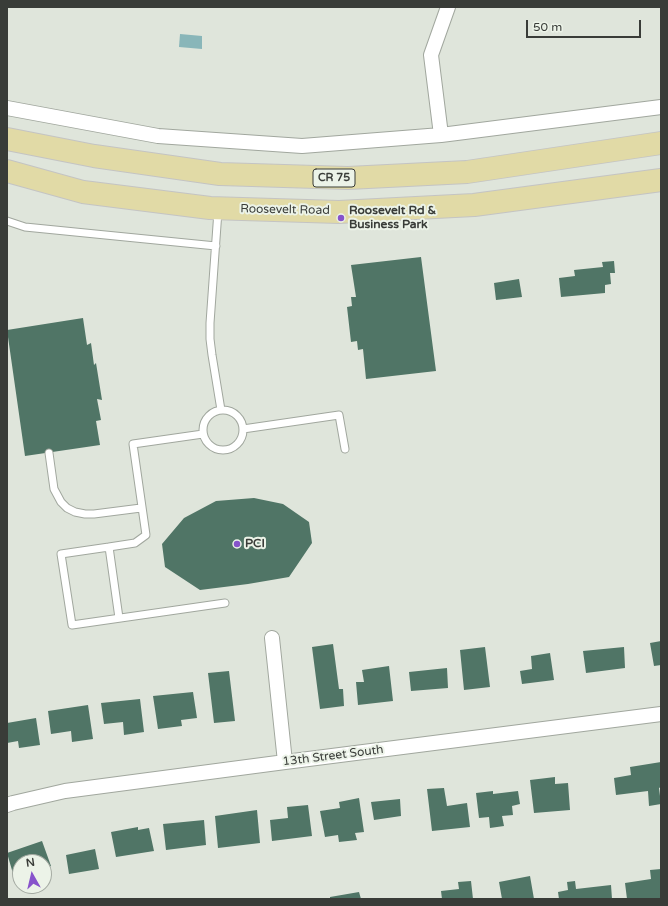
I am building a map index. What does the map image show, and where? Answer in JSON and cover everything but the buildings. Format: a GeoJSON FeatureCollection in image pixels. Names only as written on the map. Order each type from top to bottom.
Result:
{"type":"FeatureCollection","features":[{"type":"Feature","properties":{"kind":"main road","name":"CR 75"},"geometry":{"type":"LineString","coordinates":[[7,139],[94,156],[220,174],[348,178],[466,172],[661,143]]}},
{"type":"Feature","properties":{"kind":"main road","name":"Roosevelt Road"},"geometry":{"type":"LineString","coordinates":[[7,171],[83,192],[210,208],[339,212],[474,205],[661,180]]}},
{"type":"Feature","properties":{"kind":"street"},"geometry":{"type":"LineString","coordinates":[[441,135],[431,55],[448,7]]}},
{"type":"Feature","properties":{"kind":"street"},"geometry":{"type":"LineString","coordinates":[[7,108],[158,136],[302,146],[441,135],[661,107]]}},
{"type":"Feature","properties":{"kind":"street"},"geometry":{"type":"LineString","coordinates":[[272,638],[285,762]]}},
{"type":"Feature","properties":{"kind":"street","name":"13th Street South"},"geometry":{"type":"LineString","coordinates":[[7,806],[13,803],[66,791],[661,714]]}},
{"type":"Feature","properties":{"kind":"lane"},"geometry":{"type":"LineString","coordinates":[[218,208],[210,339],[221,410]]}},
{"type":"Feature","properties":{"kind":"lane"},"geometry":{"type":"LineString","coordinates":[[7,221],[25,227],[216,246]]}},
{"type":"Feature","properties":{"kind":"lane"},"geometry":{"type":"LineString","coordinates":[[221,410],[226,410],[236,415],[242,424],[243,429],[240,440],[236,445],[225,450],[220,450],[209,444],[203,428],[204,423],[211,414],[221,410]]}},
{"type":"Feature","properties":{"kind":"lane"},"geometry":{"type":"LineString","coordinates":[[243,429],[339,415],[345,450]]}},
{"type":"Feature","properties":{"kind":"lane"},"geometry":{"type":"LineString","coordinates":[[204,434],[133,444],[146,535],[135,543],[61,554],[72,625],[226,603]]}},
{"type":"Feature","properties":{"kind":"lane"},"geometry":{"type":"LineString","coordinates":[[49,453],[54,488],[61,502],[67,508],[75,512],[94,514],[141,508]]}},
{"type":"Feature","properties":{"kind":"lane"},"geometry":{"type":"LineString","coordinates":[[109,547],[119,618]]}},
{"type":"Feature","properties":{"kind":"water"},"geometry":{"type":"Polygon","coordinates":[[[180,34],[202,36],[202,49],[179,47],[180,34]]]}},
{"type":"Feature","properties":{"kind":"place","name":"Roosevelt Rd & Business Park"},"geometry":{"type":"Point","coordinates":[341,218]}},
{"type":"Feature","properties":{"kind":"place","name":"PCI"},"geometry":{"type":"Point","coordinates":[237,544]}}]}
